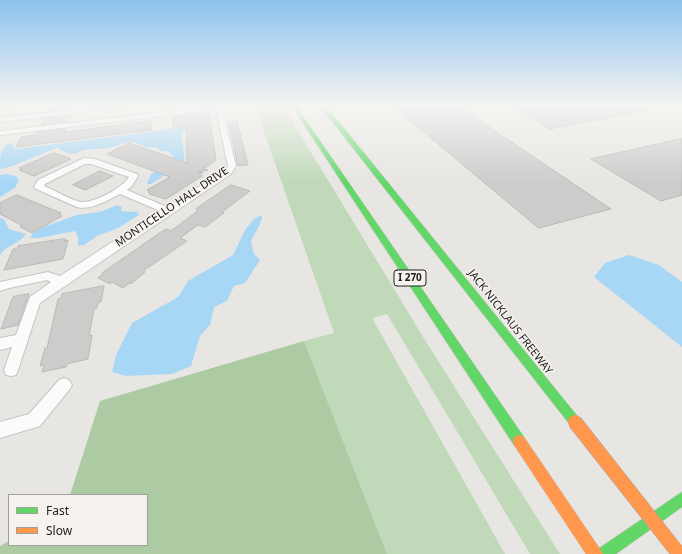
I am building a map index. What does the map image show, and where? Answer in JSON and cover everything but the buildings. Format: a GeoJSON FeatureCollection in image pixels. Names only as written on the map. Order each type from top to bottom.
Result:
{"type":"FeatureCollection","features":[{"type":"Feature","properties":{"kind":"main road","name":"I 270"},"geometry":{"type":"LineString","coordinates":[[311,132],[595,554]]}},
{"type":"Feature","properties":{"kind":"main road","name":"JACK NICKLAUS FREEWAY"},"geometry":{"type":"LineString","coordinates":[[344,132],[679,554]]}},
{"type":"Feature","properties":{"kind":"main road"},"geometry":{"type":"LineString","coordinates":[[603,554],[682,499]]}},
{"type":"Feature","properties":{"kind":"street","name":"MONTICELLO HALL DRIVE"},"geometry":{"type":"LineString","coordinates":[[0,133],[10,132]]}},
{"type":"Feature","properties":{"kind":"street","name":"MONTICELLO HALL DRIVE"},"geometry":{"type":"LineString","coordinates":[[11,370],[34,300],[231,169],[232,166],[224,132]]}},
{"type":"Feature","properties":{"kind":"street"},"geometry":{"type":"LineString","coordinates":[[120,191],[129,184],[134,176],[92,161],[84,161],[41,182],[39,187],[80,204],[95,202],[120,191],[168,211]]}},
{"type":"Feature","properties":{"kind":"street"},"geometry":{"type":"LineString","coordinates":[[0,287],[6,284],[48,276],[61,281]]}},
{"type":"Feature","properties":{"kind":"street"},"geometry":{"type":"LineString","coordinates":[[0,344],[21,339]]}},
{"type":"Feature","properties":{"kind":"street"},"geometry":{"type":"LineString","coordinates":[[0,430],[34,421],[64,385]]}},
{"type":"Feature","properties":{"kind":"green space"},"geometry":{"type":"Polygon","coordinates":[[[264,132],[299,132],[425,340],[560,554],[530,554],[387,314],[372,318],[505,554],[387,554],[304,341],[334,333],[264,132]]]}},
{"type":"Feature","properties":{"kind":"green space"},"geometry":{"type":"Polygon","coordinates":[[[304,341],[387,554],[0,554],[0,546],[8,542],[8,546],[148,546],[148,494],[70,494],[100,401],[304,341]]]}},
{"type":"Feature","properties":{"kind":"water"},"geometry":{"type":"Polygon","coordinates":[[[148,132],[184,132],[181,134],[185,160],[182,164],[151,184],[147,184],[151,174],[170,162],[173,157],[172,154],[167,151],[146,147],[133,142],[127,142],[109,148],[84,150],[71,154],[60,150],[60,148],[56,148],[10,167],[0,169],[0,158],[6,145],[9,143],[13,144],[13,148],[18,149],[148,132]]]}},
{"type":"Feature","properties":{"kind":"water"},"geometry":{"type":"Polygon","coordinates":[[[6,174],[16,176],[19,180],[15,188],[0,197],[0,175],[6,174]]]}},
{"type":"Feature","properties":{"kind":"water"},"geometry":{"type":"Polygon","coordinates":[[[117,205],[122,207],[121,211],[137,212],[139,215],[118,228],[97,236],[84,245],[78,246],[78,237],[75,231],[39,238],[30,238],[33,233],[46,226],[77,215],[100,212],[117,205]]]}},
{"type":"Feature","properties":{"kind":"water"},"geometry":{"type":"Polygon","coordinates":[[[261,215],[262,218],[260,224],[251,241],[254,254],[260,260],[245,283],[234,286],[227,301],[214,307],[210,325],[200,336],[191,366],[172,374],[126,376],[112,372],[116,355],[132,323],[178,297],[188,281],[233,255],[245,230],[254,219],[261,215]]]}},
{"type":"Feature","properties":{"kind":"water"},"geometry":{"type":"Polygon","coordinates":[[[0,218],[4,219],[9,229],[26,234],[20,240],[6,248],[0,255],[0,218]]]}},
{"type":"Feature","properties":{"kind":"water"},"geometry":{"type":"Polygon","coordinates":[[[629,255],[659,265],[682,282],[682,347],[594,277],[605,263],[629,255]]]}},
{"type":"Feature","properties":{"kind":"traffic: fast"},"geometry":{"type":"LineString","coordinates":[[311,132],[519,441]]}},
{"type":"Feature","properties":{"kind":"traffic: fast"},"geometry":{"type":"LineString","coordinates":[[344,132],[575,422]]}},
{"type":"Feature","properties":{"kind":"traffic: fast"},"geometry":{"type":"LineString","coordinates":[[603,554],[682,499]]}},
{"type":"Feature","properties":{"kind":"traffic: slow"},"geometry":{"type":"LineString","coordinates":[[575,422],[679,554]]}},
{"type":"Feature","properties":{"kind":"traffic: slow"},"geometry":{"type":"LineString","coordinates":[[519,441],[595,554]]}}]}
